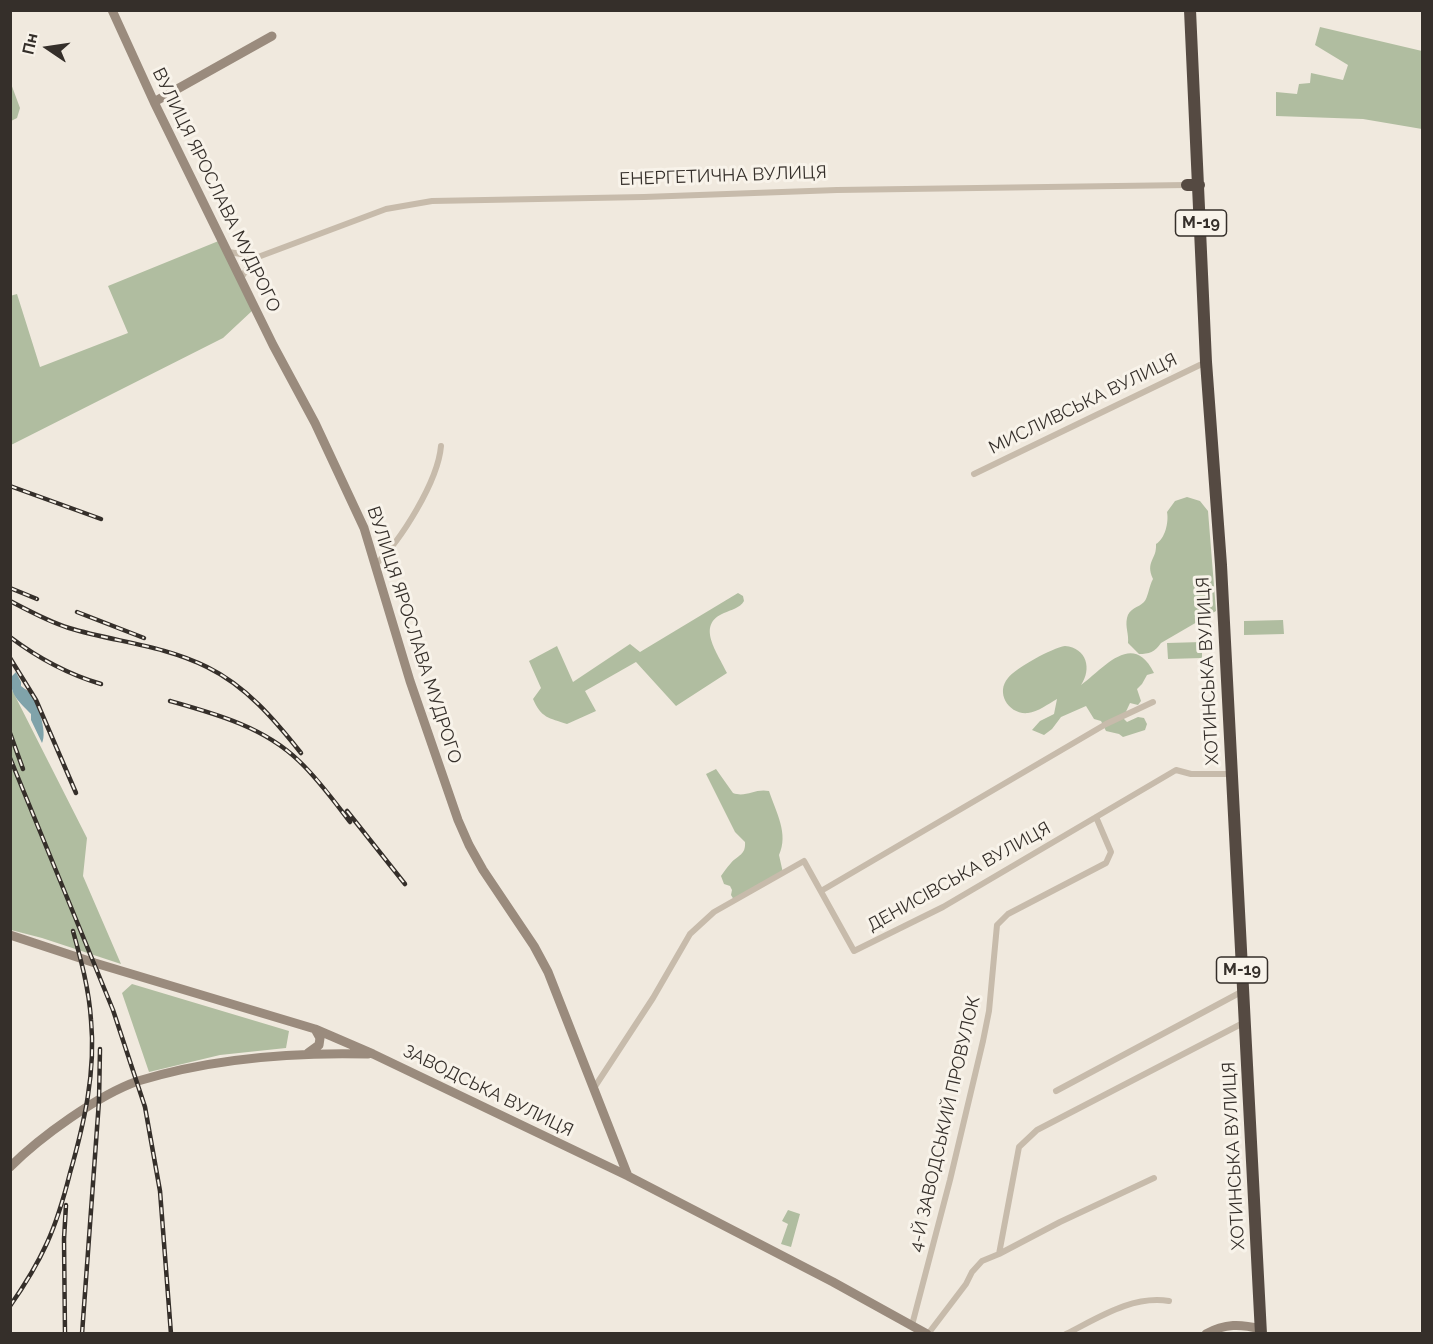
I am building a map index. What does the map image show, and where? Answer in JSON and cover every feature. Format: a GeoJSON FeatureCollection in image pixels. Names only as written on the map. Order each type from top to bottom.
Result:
{"type":"FeatureCollection","features":[{"type":"Feature","properties":{"kind":"highway","name":"ХОТИНСЬКА ВУЛИЦЯ"},"geometry":{"type":"LineString","coordinates":[[1191,10],[1193,185],[1221,565],[1260,1332]]}},
{"type":"Feature","properties":{"kind":"main road","name":"ВУЛИЦЯ ЯРОСЛАВА МУДРОГО"},"geometry":{"type":"LineString","coordinates":[[112,10],[154,102],[273,345],[315,423],[359,517],[410,681],[458,820],[483,870],[534,946],[548,972],[628,1176]]}},
{"type":"Feature","properties":{"kind":"main road"},"geometry":{"type":"LineString","coordinates":[[154,102],[272,36]]}},
{"type":"Feature","properties":{"kind":"main road","name":"ЗАВОДСЬКА ВУЛИЦЯ"},"geometry":{"type":"LineString","coordinates":[[10,934],[94,963],[315,1029],[373,1054],[628,1176],[928,1334]]}},
{"type":"Feature","properties":{"kind":"main road"},"geometry":{"type":"LineString","coordinates":[[308,1053],[319,1045],[320,1038],[315,1029]]}},
{"type":"Feature","properties":{"kind":"main road"},"geometry":{"type":"LineString","coordinates":[[10,1167],[61,1125],[114,1092],[138,1082],[212,1063],[308,1053],[373,1054]]}},
{"type":"Feature","properties":{"kind":"main road"},"geometry":{"type":"LineString","coordinates":[[1209,1332],[1226,1325],[1248,1326],[1260,1332]]}},
{"type":"Feature","properties":{"kind":"street","name":"ЕНЕРГЕТИЧНА ВУЛИЦЯ"},"geometry":{"type":"LineString","coordinates":[[258,257],[386,209],[432,201],[644,197],[856,189],[1193,185]]}},
{"type":"Feature","properties":{"kind":"street"},"geometry":{"type":"LineString","coordinates":[[229,252],[258,257]]}},
{"type":"Feature","properties":{"kind":"street"},"geometry":{"type":"LineString","coordinates":[[241,278],[258,257]]}},
{"type":"Feature","properties":{"kind":"street","name":"МИСЛИВСЬКА ВУЛИЦЯ"},"geometry":{"type":"LineString","coordinates":[[974,474],[1206,362]]}},
{"type":"Feature","properties":{"kind":"street"},"geometry":{"type":"LineString","coordinates":[[375,565],[388,553],[414,512],[440,459],[441,446]]}},
{"type":"Feature","properties":{"kind":"street"},"geometry":{"type":"LineString","coordinates":[[821,891],[1106,724],[1153,702]]}},
{"type":"Feature","properties":{"kind":"street","name":"ДЕНИСІВСЬКА ВУЛИЦЯ"},"geometry":{"type":"LineString","coordinates":[[594,1088],[653,998],[690,934],[714,912],[804,861],[854,951],[943,907],[1176,770],[1191,774],[1232,774]]}},
{"type":"Feature","properties":{"kind":"street","name":"4-Й ЗАВОДСЬКИЙ ПРОВУЛОК"},"geometry":{"type":"LineString","coordinates":[[912,1325],[983,1041],[989,1011],[997,925],[1008,914],[1106,864],[1111,852],[1096,817]]}},
{"type":"Feature","properties":{"kind":"street"},"geometry":{"type":"LineString","coordinates":[[1056,1092],[1243,991]]}},
{"type":"Feature","properties":{"kind":"street"},"geometry":{"type":"LineString","coordinates":[[999,1254],[1019,1147],[1027,1138],[1037,1130],[1245,1022]]}},
{"type":"Feature","properties":{"kind":"street"},"geometry":{"type":"LineString","coordinates":[[928,1334],[982,1261],[1154,1178]]}},
{"type":"Feature","properties":{"kind":"street"},"geometry":{"type":"LineString","coordinates":[[1066,1334],[1126,1304],[1155,1299],[1169,1301]]}},
{"type":"Feature","properties":{"kind":"green space"},"geometry":{"type":"Polygon","coordinates":[[[1320,27],[1422,51],[1422,129],[1363,119],[1276,116],[1276,92],[1297,94],[1299,84],[1310,83],[1311,73],[1343,80],[1348,65],[1315,45],[1320,27]]]}},
{"type":"Feature","properties":{"kind":"green space"},"geometry":{"type":"Polygon","coordinates":[[[10,81],[20,108],[17,118],[11,121],[10,81]]]}},
{"type":"Feature","properties":{"kind":"green space"},"geometry":{"type":"Polygon","coordinates":[[[221,240],[253,310],[223,338],[11,445],[10,296],[17,294],[40,367],[128,333],[108,286],[221,240]]]}},
{"type":"Feature","properties":{"kind":"green space"},"geometry":{"type":"Polygon","coordinates":[[[1187,497],[1200,501],[1208,511],[1216,611],[1161,643],[1152,652],[1139,654],[1128,643],[1127,618],[1132,610],[1147,598],[1153,579],[1150,568],[1156,544],[1166,530],[1167,512],[1175,501],[1187,497]]]}},
{"type":"Feature","properties":{"kind":"green space"},"geometry":{"type":"Polygon","coordinates":[[[738,593],[743,596],[744,601],[738,607],[715,618],[710,632],[714,648],[727,673],[676,706],[636,662],[585,691],[596,711],[567,724],[546,716],[536,705],[533,699],[541,688],[529,661],[557,646],[573,682],[630,644],[640,652],[738,593]]]}},
{"type":"Feature","properties":{"kind":"green space"},"geometry":{"type":"Polygon","coordinates":[[[1283,620],[1284,634],[1244,635],[1244,621],[1283,620]]]}},
{"type":"Feature","properties":{"kind":"green space"},"geometry":{"type":"Polygon","coordinates":[[[1202,642],[1202,658],[1168,659],[1167,643],[1202,642]]]}},
{"type":"Feature","properties":{"kind":"green space"},"geometry":{"type":"Polygon","coordinates":[[[1065,646],[1083,655],[1087,666],[1081,685],[1118,656],[1128,653],[1137,654],[1146,660],[1154,673],[1147,675],[1137,689],[1141,701],[1138,705],[1130,703],[1123,718],[1127,722],[1138,717],[1144,718],[1147,724],[1145,730],[1123,737],[1106,731],[1101,721],[1094,719],[1086,706],[1061,717],[1044,735],[1032,730],[1040,721],[1054,714],[1057,699],[1043,708],[1028,713],[1021,713],[1010,707],[1003,690],[1008,678],[1026,664],[1052,650],[1065,646]]]}},
{"type":"Feature","properties":{"kind":"green space"},"geometry":{"type":"Polygon","coordinates":[[[10,686],[87,838],[83,876],[121,964],[11,930],[10,686]]]}},
{"type":"Feature","properties":{"kind":"green space"},"geometry":{"type":"Polygon","coordinates":[[[716,769],[733,793],[769,791],[782,831],[782,847],[779,855],[783,873],[734,900],[730,886],[724,884],[721,876],[743,852],[745,842],[735,832],[706,774],[716,769]]]}},
{"type":"Feature","properties":{"kind":"green space"},"geometry":{"type":"Polygon","coordinates":[[[132,984],[289,1031],[286,1048],[220,1055],[149,1072],[122,993],[132,984]]]}},
{"type":"Feature","properties":{"kind":"green space"},"geometry":{"type":"Polygon","coordinates":[[[788,1210],[800,1214],[791,1247],[781,1244],[788,1224],[782,1221],[788,1210]]]}},
{"type":"Feature","properties":{"kind":"water"},"geometry":{"type":"Polygon","coordinates":[[[16,672],[21,686],[32,696],[38,709],[44,732],[42,743],[31,720],[31,714],[16,698],[12,689],[11,677],[16,672]]]}},
{"type":"Feature","properties":{"kind":"railway"},"geometry":{"type":"LineString","coordinates":[[10,486],[101,519]]}},
{"type":"Feature","properties":{"kind":"railway"},"geometry":{"type":"LineString","coordinates":[[10,588],[37,599]]}},
{"type":"Feature","properties":{"kind":"railway"},"geometry":{"type":"LineString","coordinates":[[10,601],[62,626],[156,649],[207,667],[247,694],[270,716],[301,753]]}},
{"type":"Feature","properties":{"kind":"railway"},"geometry":{"type":"LineString","coordinates":[[77,612],[144,638]]}},
{"type":"Feature","properties":{"kind":"railway"},"geometry":{"type":"LineString","coordinates":[[10,637],[53,665],[101,684]]}},
{"type":"Feature","properties":{"kind":"railway"},"geometry":{"type":"LineString","coordinates":[[10,658],[36,700],[76,793]]}},
{"type":"Feature","properties":{"kind":"railway"},"geometry":{"type":"LineString","coordinates":[[170,701],[239,723],[271,739],[306,768],[350,822]]}},
{"type":"Feature","properties":{"kind":"railway"},"geometry":{"type":"LineString","coordinates":[[10,733],[23,769]]}},
{"type":"Feature","properties":{"kind":"railway"},"geometry":{"type":"LineString","coordinates":[[10,758],[113,1010],[145,1107],[160,1191],[171,1334]]}},
{"type":"Feature","properties":{"kind":"railway"},"geometry":{"type":"LineString","coordinates":[[347,811],[405,884]]}},
{"type":"Feature","properties":{"kind":"railway"},"geometry":{"type":"LineString","coordinates":[[10,1306],[35,1267],[54,1226],[63,1200],[88,1098],[92,1059],[90,1008],[87,986],[73,931]]}},
{"type":"Feature","properties":{"kind":"railway"},"geometry":{"type":"LineString","coordinates":[[82,1334],[99,1101],[100,1049]]}},
{"type":"Feature","properties":{"kind":"railway"},"geometry":{"type":"LineString","coordinates":[[65,1334],[66,1205]]}}]}
